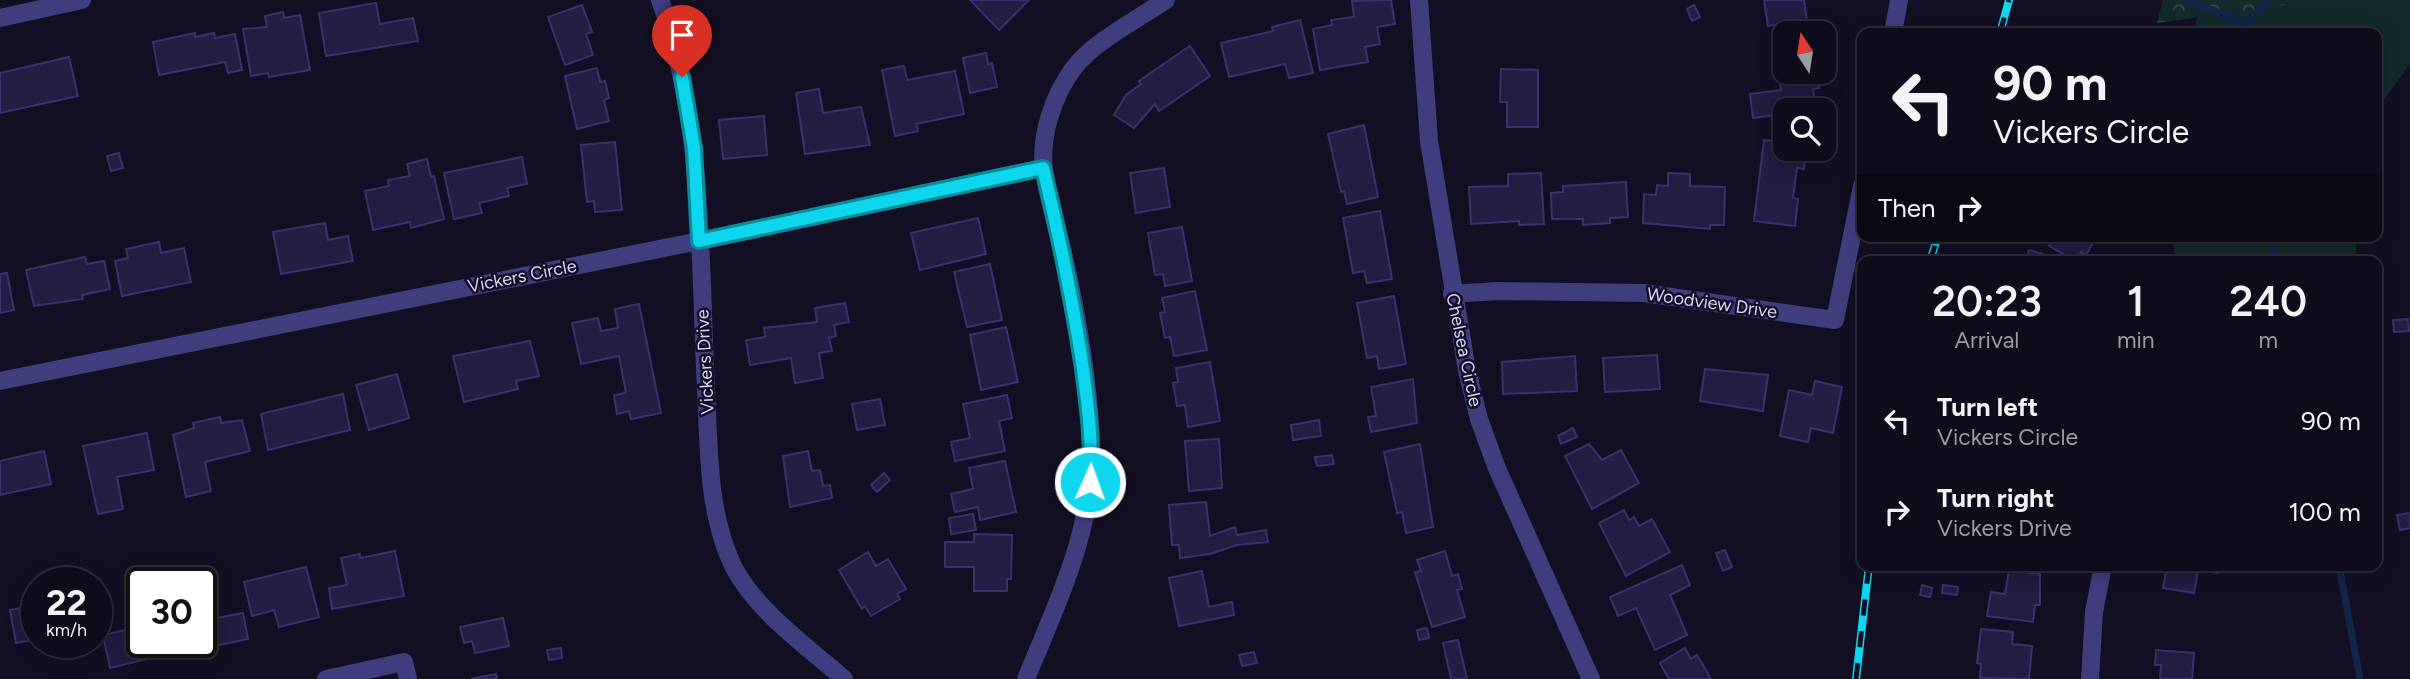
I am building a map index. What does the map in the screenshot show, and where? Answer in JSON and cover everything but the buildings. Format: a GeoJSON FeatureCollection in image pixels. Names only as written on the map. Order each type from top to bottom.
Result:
{"type":"FeatureCollection","features":[{"type":"Feature","properties":{"kind":"street"},"geometry":{"type":"LineString","coordinates":[[0,18],[82,0]]}},
{"type":"Feature","properties":{"kind":"street","name":"Vickers Drive"},"geometry":{"type":"LineString","coordinates":[[660,0],[690,112],[714,506],[724,541],[745,584],[798,639],[844,679]]}},
{"type":"Feature","properties":{"kind":"street"},"geometry":{"type":"LineString","coordinates":[[1026,679],[1069,572],[1088,501],[1091,463],[1090,426],[1072,298],[1043,168],[1046,127],[1074,68],[1107,40],[1166,0]]}},
{"type":"Feature","properties":{"kind":"street","name":"Chelsea Circle"},"geometry":{"type":"LineString","coordinates":[[1419,0],[1429,141],[1452,294],[1479,418],[1591,679]]}},
{"type":"Feature","properties":{"kind":"street"},"geometry":{"type":"LineString","coordinates":[[1894,28],[1899,0]]}},
{"type":"Feature","properties":{"kind":"street","name":"Vickers Circle"},"geometry":{"type":"LineString","coordinates":[[0,381],[699,241],[1043,168]]}},
{"type":"Feature","properties":{"kind":"street","name":"Woodview Drive"},"geometry":{"type":"LineString","coordinates":[[1452,294],[1497,291],[1643,293],[1835,320],[1857,211]]}},
{"type":"Feature","properties":{"kind":"street"},"geometry":{"type":"LineString","coordinates":[[2090,679],[2094,612],[2102,571]]}},
{"type":"Feature","properties":{"kind":"street"},"geometry":{"type":"LineString","coordinates":[[327,679],[404,662],[408,679]]}},
{"type":"Feature","properties":{"kind":"green space"},"geometry":{"type":"Polygon","coordinates":[[[2163,0],[2322,0],[2157,23],[2163,0]]]}},
{"type":"Feature","properties":{"kind":"green space"},"geometry":{"type":"Polygon","coordinates":[[[2203,0],[2410,0],[2410,64],[2382,102],[2382,28],[2195,28],[2203,0]]]}},
{"type":"Feature","properties":{"kind":"green space"},"geometry":{"type":"Polygon","coordinates":[[[2173,242],[2357,242],[2355,256],[2175,256],[2173,242]]]}},
{"type":"Feature","properties":{"kind":"waterway"},"geometry":{"type":"LineString","coordinates":[[2187,0],[2247,24],[2247,28]]}},
{"type":"Feature","properties":{"kind":"waterway"},"geometry":{"type":"LineString","coordinates":[[2247,24],[2268,0]]}},
{"type":"Feature","properties":{"kind":"waterway"},"geometry":{"type":"LineString","coordinates":[[2271,242],[2275,256]]}},
{"type":"Feature","properties":{"kind":"waterway"},"geometry":{"type":"LineString","coordinates":[[2340,571],[2360,679]]}},
{"type":"Feature","properties":{"kind":"railway"},"geometry":{"type":"LineString","coordinates":[[2001,28],[2009,0]]}},
{"type":"Feature","properties":{"kind":"railway"},"geometry":{"type":"LineString","coordinates":[[1932,256],[1936,242]]}},
{"type":"Feature","properties":{"kind":"railway"},"geometry":{"type":"LineString","coordinates":[[1856,679],[1868,571]]}},
{"type":"Feature","properties":{"kind":"route"},"geometry":{"type":"LineString","coordinates":[[682,77],[694,148],[699,241],[1043,168],[1065,260],[1080,349],[1090,426],[1090,482]]}}]}
